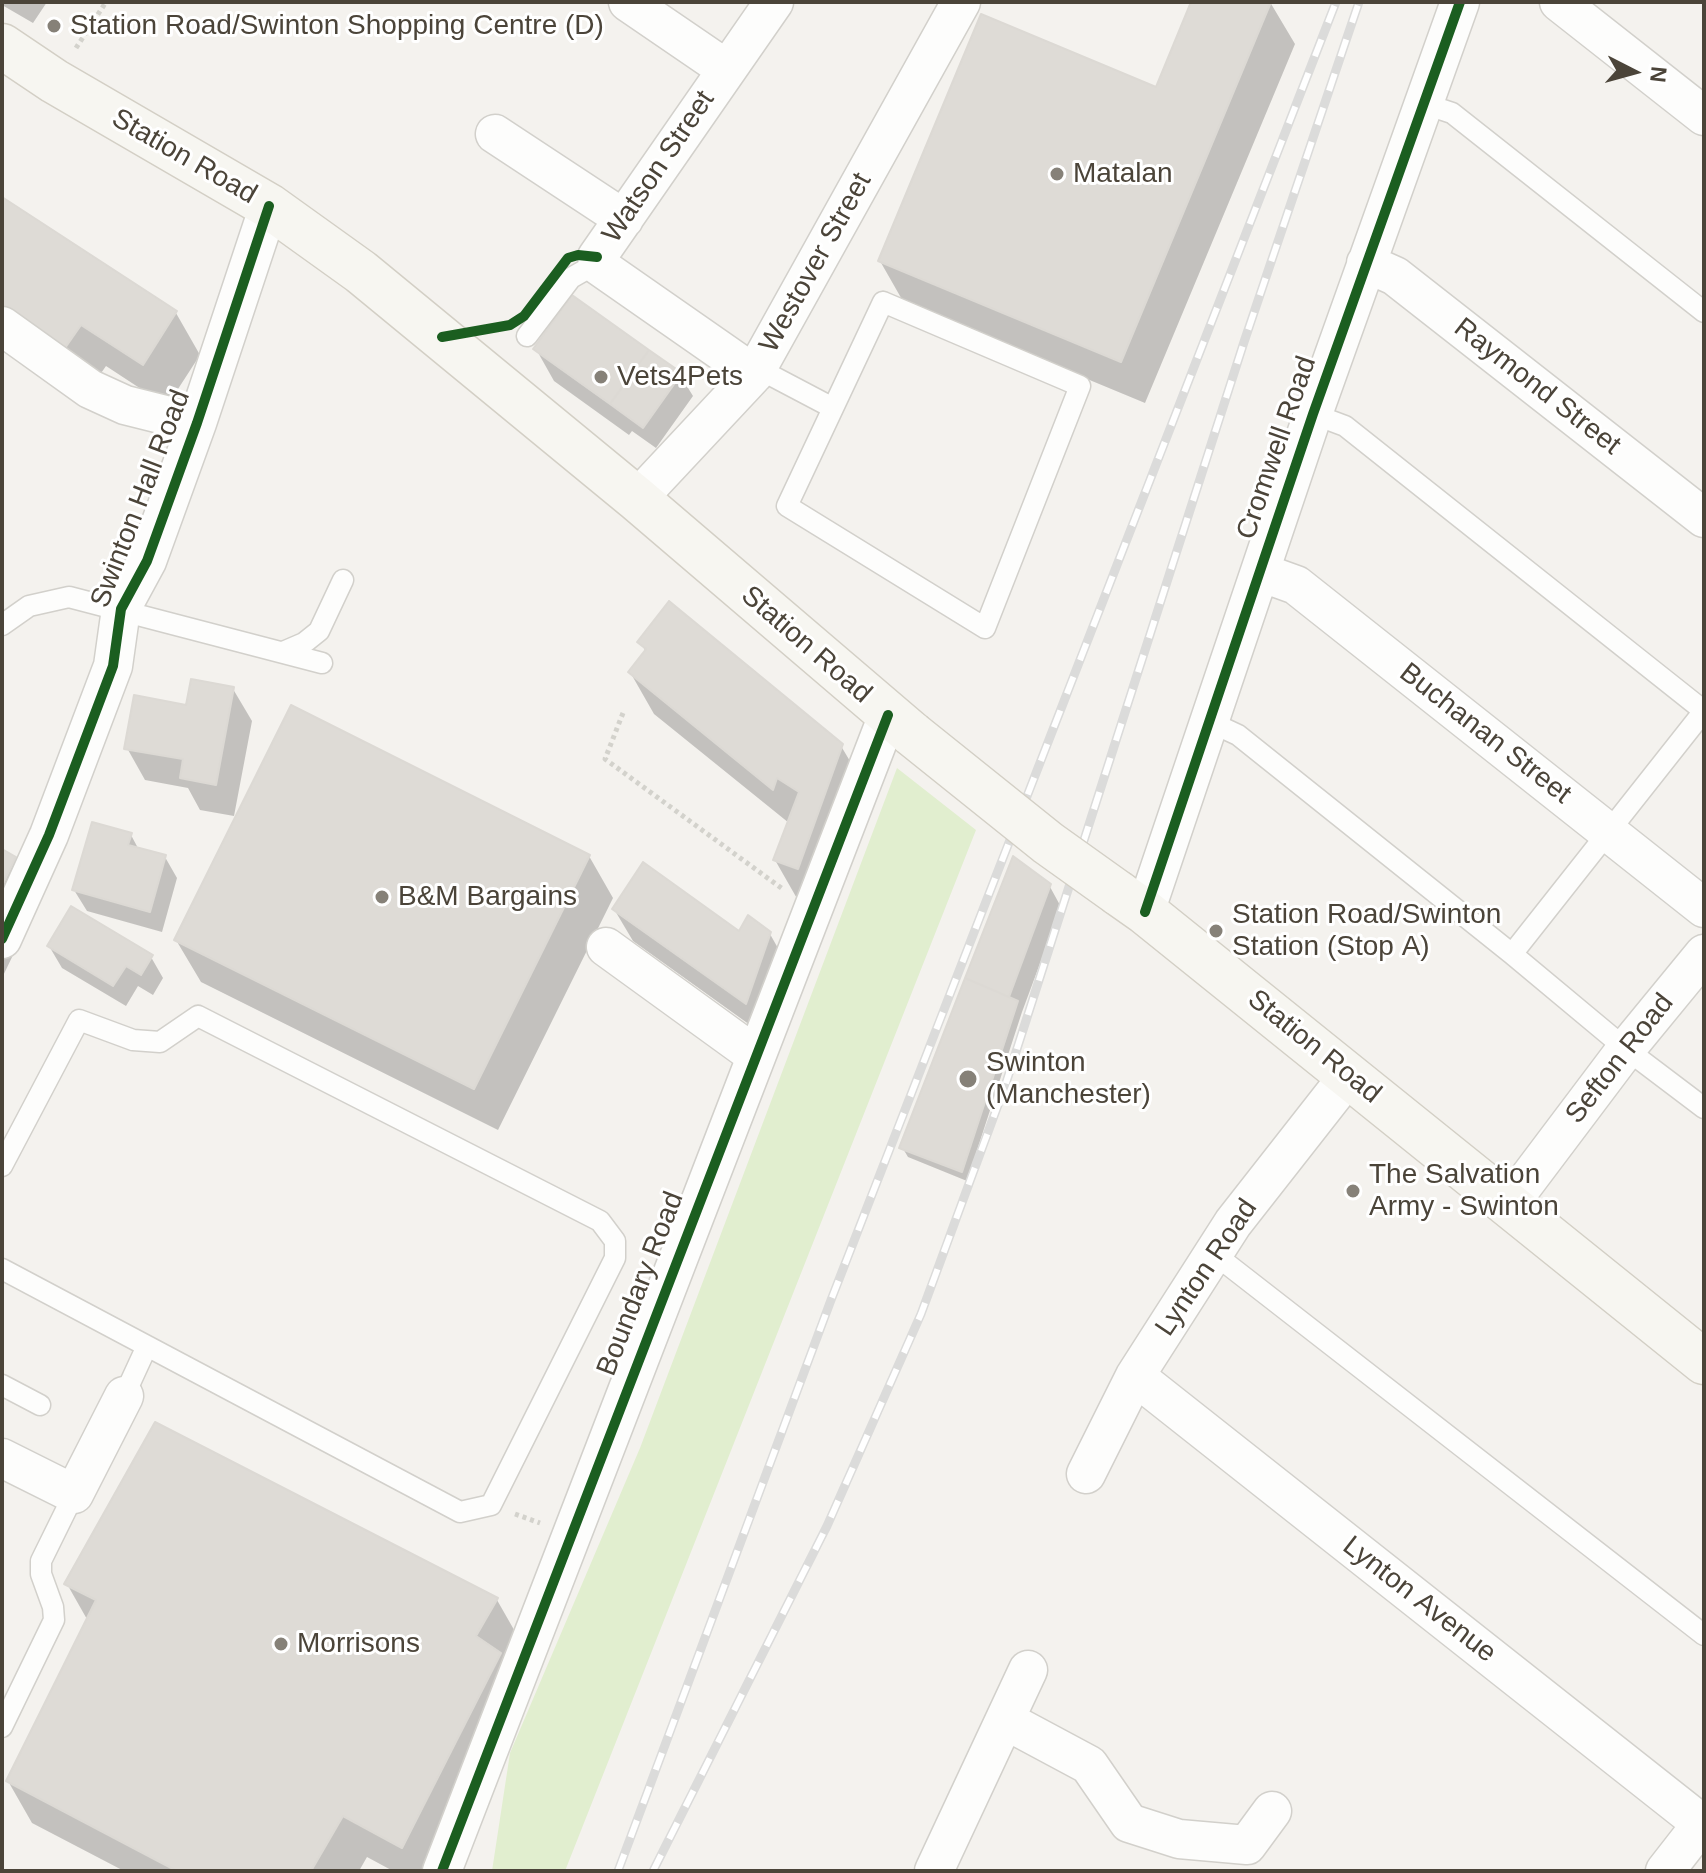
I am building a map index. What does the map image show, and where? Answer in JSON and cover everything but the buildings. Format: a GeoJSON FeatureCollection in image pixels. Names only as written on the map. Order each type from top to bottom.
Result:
{"type":"FeatureCollection","features":[{"type":"Feature","properties":{"kind":"main road","name":"Station Road"},"geometry":{"type":"LineString","coordinates":[[2,46],[54,81],[269,206],[373,282],[637,499],[900,725],[1048,843],[1131,902],[1510,1203],[1704,1362]]}},
{"type":"Feature","properties":{"kind":"street"},"geometry":{"type":"LineString","coordinates":[[628,2],[726,69]]}},
{"type":"Feature","properties":{"kind":"street","name":"Watson Street"},"geometry":{"type":"LineString","coordinates":[[598,260],[774,2]]}},
{"type":"Feature","properties":{"kind":"street","name":"Westover Street"},"geometry":{"type":"LineString","coordinates":[[637,499],[756,371],[961,2]]}},
{"type":"Feature","properties":{"kind":"street","name":"Cromwell Road"},"geometry":{"type":"LineString","coordinates":[[1131,902],[1208,721],[1313,414],[1460,2]]}},
{"type":"Feature","properties":{"kind":"street"},"geometry":{"type":"LineString","coordinates":[[1559,2],[1704,116]]}},
{"type":"Feature","properties":{"kind":"street"},"geometry":{"type":"LineString","coordinates":[[495,134],[624,219]]}},
{"type":"Feature","properties":{"kind":"street","name":"Swinton Hall Road"},"geometry":{"type":"LineString","coordinates":[[2,939],[49,835],[113,666],[121,609],[147,561],[197,423],[269,206]]}},
{"type":"Feature","properties":{"kind":"street"},"geometry":{"type":"LineString","coordinates":[[598,260],[599,266],[756,371]]}},
{"type":"Feature","properties":{"kind":"street","name":"Raymond Street"},"geometry":{"type":"LineString","coordinates":[[1366,263],[1395,276],[1704,518]]}},
{"type":"Feature","properties":{"kind":"street"},"geometry":{"type":"LineString","coordinates":[[2,326],[90,389],[125,405],[197,423]]}},
{"type":"Feature","properties":{"kind":"street","name":"Buchanan Street"},"geometry":{"type":"LineString","coordinates":[[1260,572],[1296,585],[1704,908]]}},
{"type":"Feature","properties":{"kind":"street","name":"Boundary Road"},"geometry":{"type":"LineString","coordinates":[[442,1871],[811,910],[900,725]]}},
{"type":"Feature","properties":{"kind":"street"},"geometry":{"type":"LineString","coordinates":[[606,947],[755,1055]]}},
{"type":"Feature","properties":{"kind":"street","name":"Sefton Road"},"geometry":{"type":"LineString","coordinates":[[1510,1203],[1626,1049],[1704,954]]}},
{"type":"Feature","properties":{"kind":"street","name":"Lynton Road"},"geometry":{"type":"LineString","coordinates":[[1086,1474],[1135,1376],[1213,1253],[1349,1075]]}},
{"type":"Feature","properties":{"kind":"street","name":"Lynton Avenue"},"geometry":{"type":"LineString","coordinates":[[1135,1376],[1703,1823]]}},
{"type":"Feature","properties":{"kind":"street"},"geometry":{"type":"LineString","coordinates":[[2,1458],[74,1494],[124,1396]]}},
{"type":"Feature","properties":{"kind":"street"},"geometry":{"type":"LineString","coordinates":[[934,1871],[1028,1670]]}},
{"type":"Feature","properties":{"kind":"street"},"geometry":{"type":"LineString","coordinates":[[1005,1720],[1089,1765],[1129,1823],[1250,1858],[1272,1811]]}},
{"type":"Feature","properties":{"kind":"street"},"geometry":{"type":"LineString","coordinates":[[1665,1871],[1703,1823]]}},
{"type":"Feature","properties":{"kind":"lane"},"geometry":{"type":"LineString","coordinates":[[1425,104],[1452,113],[1704,312]]}},
{"type":"Feature","properties":{"kind":"lane"},"geometry":{"type":"LineString","coordinates":[[527,336],[571,278],[598,260]]}},
{"type":"Feature","properties":{"kind":"lane"},"geometry":{"type":"LineString","coordinates":[[883,302],[1080,386],[985,628],[787,506],[833,408],[883,302]]}},
{"type":"Feature","properties":{"kind":"lane"},"geometry":{"type":"LineString","coordinates":[[756,371],[833,408]]}},
{"type":"Feature","properties":{"kind":"lane"},"geometry":{"type":"LineString","coordinates":[[1313,414],[1345,426],[1704,711],[1512,954]]}},
{"type":"Feature","properties":{"kind":"lane"},"geometry":{"type":"LineString","coordinates":[[283,652],[304,643],[319,631],[343,580]]}},
{"type":"Feature","properties":{"kind":"lane"},"geometry":{"type":"LineString","coordinates":[[2,625],[29,606],[69,597],[322,663]]}},
{"type":"Feature","properties":{"kind":"lane"},"geometry":{"type":"LineString","coordinates":[[1208,721],[1238,735],[1626,1049],[1704,1108]]}},
{"type":"Feature","properties":{"kind":"lane"},"geometry":{"type":"LineString","coordinates":[[2,1166],[79,1020],[133,1040],[160,1042],[198,1016],[600,1221],[615,1241],[615,1258],[491,1505],[460,1512],[2,1269]]}},
{"type":"Feature","properties":{"kind":"lane"},"geometry":{"type":"LineString","coordinates":[[1213,1253],[1704,1635]]}},
{"type":"Feature","properties":{"kind":"lane"},"geometry":{"type":"LineString","coordinates":[[124,1396],[147,1346]]}},
{"type":"Feature","properties":{"kind":"lane"},"geometry":{"type":"LineString","coordinates":[[2,1385],[40,1405]]}},
{"type":"Feature","properties":{"kind":"lane"},"geometry":{"type":"LineString","coordinates":[[2,1727],[54,1620],[53,1607],[41,1574],[41,1561],[74,1494]]}},
{"type":"Feature","properties":{"kind":"path"},"geometry":{"type":"LineString","coordinates":[[54,81],[106,2]]}},
{"type":"Feature","properties":{"kind":"path"},"geometry":{"type":"LineString","coordinates":[[623,713],[605,759],[811,910]]}},
{"type":"Feature","properties":{"kind":"path"},"geometry":{"type":"LineString","coordinates":[[491,1505],[571,1535]]}},
{"type":"Feature","properties":{"kind":"green space"},"geometry":{"type":"Polygon","coordinates":[[[897,768],[976,830],[565,1871],[492,1871],[510,1753],[640,1448],[897,768]]]}},
{"type":"Feature","properties":{"kind":"railway"},"geometry":{"type":"LineString","coordinates":[[618,1871],[831,1300],[1336,2]]}},
{"type":"Feature","properties":{"kind":"railway"},"geometry":{"type":"LineString","coordinates":[[653,1871],[827,1526],[921,1314],[1005,1086],[1244,342],[1359,2]]}},
{"type":"Feature","properties":{"kind":"cycle path"},"geometry":{"type":"LineString","coordinates":[[1145,912],[1313,414],[1460,2]]}},
{"type":"Feature","properties":{"kind":"cycle path"},"geometry":{"type":"LineString","coordinates":[[2,939],[49,835],[113,666],[121,609],[147,561],[197,423],[269,206]]}},
{"type":"Feature","properties":{"kind":"cycle path"},"geometry":{"type":"LineString","coordinates":[[442,337],[510,325],[524,316],[568,258],[578,255],[597,257]]}},
{"type":"Feature","properties":{"kind":"cycle path"},"geometry":{"type":"LineString","coordinates":[[442,1871],[888,715]]}},
{"type":"Feature","properties":{"kind":"place","name":"Station Road/Swinton Shopping Centre (D)"},"geometry":{"type":"Point","coordinates":[54,26]}},
{"type":"Feature","properties":{"kind":"place","name":"Matalan"},"geometry":{"type":"Point","coordinates":[1057,174]}},
{"type":"Feature","properties":{"kind":"place","name":"Vets4Pets"},"geometry":{"type":"Point","coordinates":[601,377]}},
{"type":"Feature","properties":{"kind":"place","name":"B&M Bargains"},"geometry":{"type":"Point","coordinates":[382,897]}},
{"type":"Feature","properties":{"kind":"place","name":"Station Road/Swinton Station (Stop A)"},"geometry":{"type":"Point","coordinates":[1216,931]}},
{"type":"Feature","properties":{"kind":"place","name":"Swinton (Manchester)"},"geometry":{"type":"Point","coordinates":[968,1079]}},
{"type":"Feature","properties":{"kind":"place","name":"The Salvation Army - Swinton"},"geometry":{"type":"Point","coordinates":[1353,1191]}},
{"type":"Feature","properties":{"kind":"place","name":"Morrisons"},"geometry":{"type":"Point","coordinates":[281,1644]}}]}
